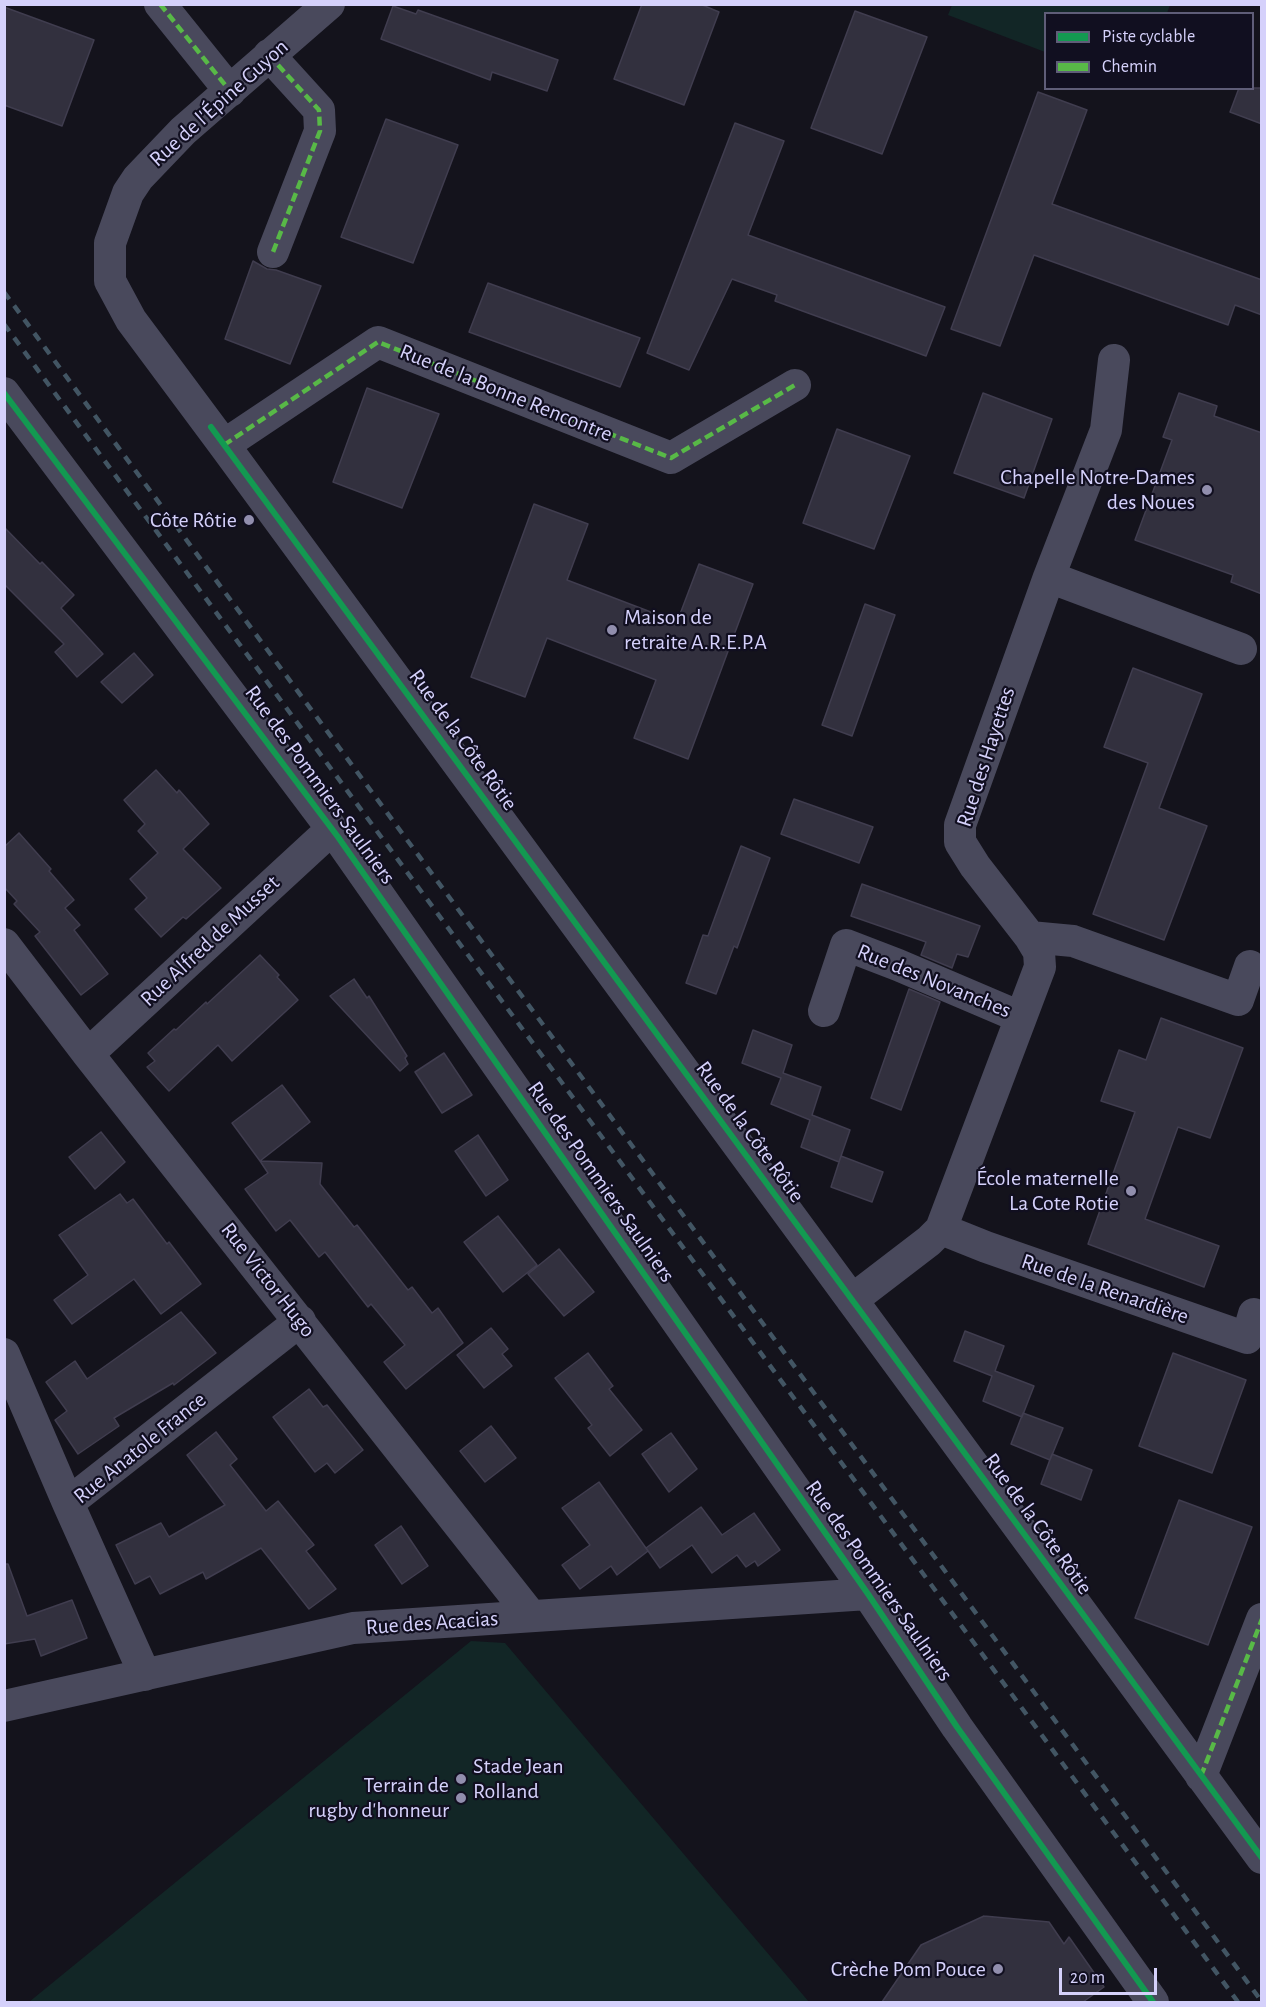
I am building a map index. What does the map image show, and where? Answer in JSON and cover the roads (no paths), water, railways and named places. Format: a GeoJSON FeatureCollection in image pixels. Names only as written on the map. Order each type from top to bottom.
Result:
{"type":"FeatureCollection","features":[{"type":"Feature","properties":{"kind":"street"},"geometry":{"type":"LineString","coordinates":[[160,4],[230,91]]}},
{"type":"Feature","properties":{"kind":"street","name":"Rue de l'Épine Guyon"},"geometry":{"type":"LineString","coordinates":[[110,280],[110,243],[128,193],[138,178],[183,131],[329,4]]}},
{"type":"Feature","properties":{"kind":"street"},"geometry":{"type":"LineString","coordinates":[[269,55],[319,110],[320,131],[273,252]]}},
{"type":"Feature","properties":{"kind":"street","name":"Rue de la Côte Rôtie"},"geometry":{"type":"LineString","coordinates":[[110,280],[130,320],[1262,1858]]}},
{"type":"Feature","properties":{"kind":"street","name":"Rue de la Bonne Rencontre"},"geometry":{"type":"LineString","coordinates":[[224,445],[378,342],[671,458],[795,385]]}},
{"type":"Feature","properties":{"kind":"street","name":"Rue des Hayettes"},"geometry":{"type":"LineString","coordinates":[[852,1300],[929,1241],[941,1229],[1040,967],[1039,952],[1030,937],[975,866],[960,842],[960,825],[1049,577],[1106,430],[1114,360]]}},
{"type":"Feature","properties":{"kind":"street","name":"Rue des Pommiers Saulniers"},"geometry":{"type":"LineString","coordinates":[[4,393],[332,829],[868,1594],[957,1727],[1153,2002]]}},
{"type":"Feature","properties":{"kind":"street"},"geometry":{"type":"LineString","coordinates":[[1049,577],[1241,649]]}},
{"type":"Feature","properties":{"kind":"street","name":"Rue Alfred de Musset"},"geometry":{"type":"LineString","coordinates":[[88,1054],[332,829]]}},
{"type":"Feature","properties":{"kind":"street"},"geometry":{"type":"LineString","coordinates":[[1030,937],[1073,941],[1238,1000],[1250,966]]}},
{"type":"Feature","properties":{"kind":"street","name":"Rue Victor Hugo"},"geometry":{"type":"LineString","coordinates":[[4,944],[531,1616]]}},
{"type":"Feature","properties":{"kind":"street","name":"Rue des Novanches"},"geometry":{"type":"LineString","coordinates":[[824,1011],[846,945],[1020,1017]]}},
{"type":"Feature","properties":{"kind":"street","name":"Rue de la Renardière"},"geometry":{"type":"LineString","coordinates":[[941,1229],[986,1247],[1247,1338],[1254,1314]]}},
{"type":"Feature","properties":{"kind":"street","name":"Rue Anatole France"},"geometry":{"type":"LineString","coordinates":[[146,1675],[68,1503],[300,1321]]}},
{"type":"Feature","properties":{"kind":"street"},"geometry":{"type":"LineString","coordinates":[[4,1354],[68,1503]]}},
{"type":"Feature","properties":{"kind":"street","name":"Rue des Acacias"},"geometry":{"type":"LineString","coordinates":[[4,1706],[353,1628],[868,1594]]}},
{"type":"Feature","properties":{"kind":"street"},"geometry":{"type":"LineString","coordinates":[[1201,1776],[1262,1619]]}},
{"type":"Feature","properties":{"kind":"railway"},"geometry":{"type":"LineString","coordinates":[[4,292],[1262,2002]]}},
{"type":"Feature","properties":{"kind":"railway"},"geometry":{"type":"LineString","coordinates":[[4,324],[1238,2002]]}},
{"type":"Feature","properties":{"kind":"place","name":"Chapelle Notre-Dames des Noues"},"geometry":{"type":"Point","coordinates":[1207,490]}},
{"type":"Feature","properties":{"kind":"place","name":"Côte Rôtie"},"geometry":{"type":"Point","coordinates":[249,520]}},
{"type":"Feature","properties":{"kind":"place","name":"Maison de retraite A.R.E.P.A"},"geometry":{"type":"Point","coordinates":[612,630]}},
{"type":"Feature","properties":{"kind":"place","name":"École maternelle La Cote Rotie"},"geometry":{"type":"Point","coordinates":[1131,1191]}},
{"type":"Feature","properties":{"kind":"place","name":"Stade Jean Rolland"},"geometry":{"type":"Point","coordinates":[461,1779]}},
{"type":"Feature","properties":{"kind":"place","name":"Terrain de rugby d'honneur"},"geometry":{"type":"Point","coordinates":[461,1798]}},
{"type":"Feature","properties":{"kind":"place","name":"Crèche Pom Pouce"},"geometry":{"type":"Point","coordinates":[998,1969]}}]}
